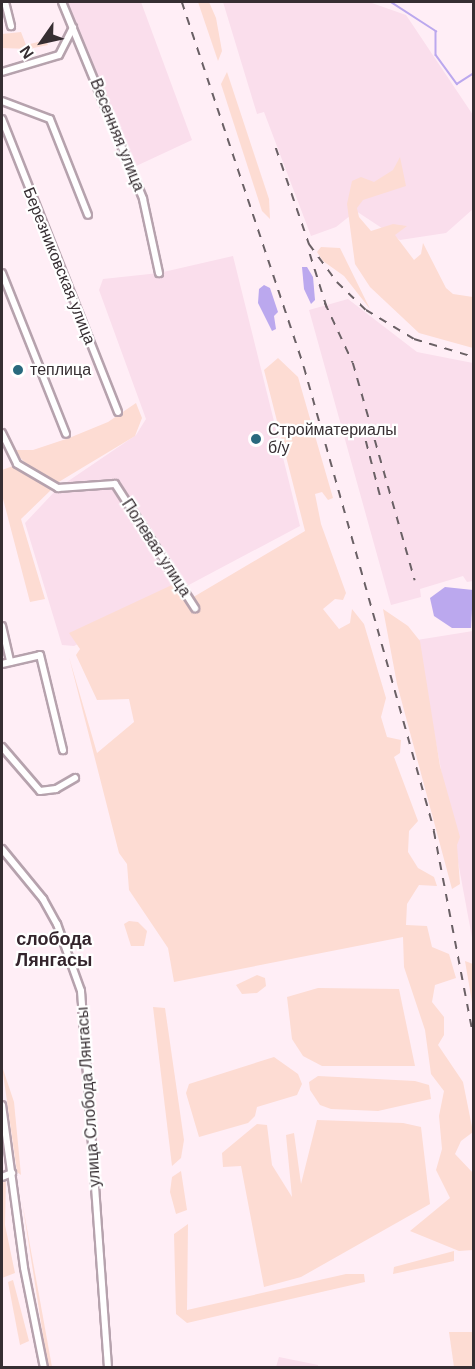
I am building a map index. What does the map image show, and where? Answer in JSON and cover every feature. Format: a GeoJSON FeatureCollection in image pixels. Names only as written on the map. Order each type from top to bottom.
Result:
{"type":"FeatureCollection","features":[{"type":"Feature","properties":{"kind":"street"},"geometry":{"type":"LineString","coordinates":[[5,2],[11,26]]}},
{"type":"Feature","properties":{"kind":"street","name":"Весенняя улица"},"geometry":{"type":"LineString","coordinates":[[62,2],[143,199],[159,273]]}},
{"type":"Feature","properties":{"kind":"street"},"geometry":{"type":"LineString","coordinates":[[2,72],[59,55],[73,27]]}},
{"type":"Feature","properties":{"kind":"street"},"geometry":{"type":"LineString","coordinates":[[2,101],[50,119],[88,215]]}},
{"type":"Feature","properties":{"kind":"street","name":"Березниковская улица"},"geometry":{"type":"LineString","coordinates":[[2,119],[118,412]]}},
{"type":"Feature","properties":{"kind":"street"},"geometry":{"type":"LineString","coordinates":[[2,273],[66,434]]}},
{"type":"Feature","properties":{"kind":"street","name":"Полевая улица"},"geometry":{"type":"LineString","coordinates":[[2,433],[17,464],[58,488],[115,484],[195,608]]}},
{"type":"Feature","properties":{"kind":"street"},"geometry":{"type":"LineString","coordinates":[[2,626],[10,662]]}},
{"type":"Feature","properties":{"kind":"street"},"geometry":{"type":"LineString","coordinates":[[2,664],[40,655],[63,750]]}},
{"type":"Feature","properties":{"kind":"street"},"geometry":{"type":"LineString","coordinates":[[2,747],[40,791],[56,789],[75,778]]}},
{"type":"Feature","properties":{"kind":"street","name":"улица Слобода Лянгасы"},"geometry":{"type":"LineString","coordinates":[[2,849],[43,899],[57,924],[81,991],[108,1368]]}},
{"type":"Feature","properties":{"kind":"street"},"geometry":{"type":"LineString","coordinates":[[2,1105],[24,1268],[44,1368]]}},
{"type":"Feature","properties":{"kind":"street"},"geometry":{"type":"LineString","coordinates":[[2,1177],[12,1173]]}},
{"type":"Feature","properties":{"kind":"shaded area"},"geometry":{"type":"Polygon","coordinates":[[[66,2],[141,2],[192,140],[134,167],[66,2]]]}},
{"type":"Feature","properties":{"kind":"shaded area"},"geometry":{"type":"Polygon","coordinates":[[[198,2],[209,2],[216,18],[222,51],[218,61],[198,2]]]}},
{"type":"Feature","properties":{"kind":"shaded area"},"geometry":{"type":"Polygon","coordinates":[[[223,2],[369,2],[406,15],[473,115],[473,209],[446,233],[400,240],[356,211],[336,227],[311,236],[264,112],[257,114],[223,2]]]}},
{"type":"Feature","properties":{"kind":"shaded area"},"geometry":{"type":"Polygon","coordinates":[[[21,32],[26,45],[46,40],[48,45],[29,49],[2,48],[2,34],[21,32]]]}},
{"type":"Feature","properties":{"kind":"shaded area"},"geometry":{"type":"Polygon","coordinates":[[[227,72],[269,199],[270,219],[262,211],[221,84],[227,72]]]}},
{"type":"Feature","properties":{"kind":"shaded area"},"geometry":{"type":"Polygon","coordinates":[[[400,157],[406,186],[363,200],[357,208],[359,217],[371,231],[393,224],[407,226],[395,235],[414,260],[421,254],[423,243],[446,288],[453,294],[473,297],[473,348],[419,333],[370,287],[355,264],[347,204],[352,181],[361,177],[374,182],[393,170],[400,157]]]}},
{"type":"Feature","properties":{"kind":"shaded area"},"geometry":{"type":"Polygon","coordinates":[[[321,247],[340,248],[370,309],[344,276],[323,261],[317,252],[321,247]]]}},
{"type":"Feature","properties":{"kind":"shaded area"},"geometry":{"type":"Polygon","coordinates":[[[233,256],[300,526],[74,646],[62,645],[25,523],[58,488],[136,435],[146,419],[99,290],[103,279],[159,273],[233,256]]]}},
{"type":"Feature","properties":{"kind":"shaded area"},"geometry":{"type":"Polygon","coordinates":[[[302,267],[307,267],[313,277],[315,300],[311,304],[304,289],[302,267]]]}},
{"type":"Feature","properties":{"kind":"shaded area"},"geometry":{"type":"Polygon","coordinates":[[[264,285],[270,288],[278,312],[274,316],[276,329],[272,331],[258,303],[259,289],[264,285]]]}},
{"type":"Feature","properties":{"kind":"shaded area"},"geometry":{"type":"Polygon","coordinates":[[[348,299],[417,352],[473,363],[473,581],[467,582],[463,576],[420,589],[421,597],[391,605],[309,310],[348,299]]]}},
{"type":"Feature","properties":{"kind":"shaded area"},"geometry":{"type":"Polygon","coordinates":[[[278,358],[298,377],[333,498],[328,500],[322,492],[315,494],[321,524],[346,593],[343,600],[335,599],[323,609],[339,629],[350,623],[352,609],[364,624],[386,698],[381,717],[387,737],[401,740],[400,753],[394,757],[418,821],[409,831],[408,852],[418,868],[434,877],[437,886],[419,885],[407,904],[406,925],[427,926],[432,947],[449,954],[456,978],[435,985],[432,1002],[444,1017],[444,1035],[438,1045],[463,1082],[473,1132],[461,1141],[455,1154],[473,1173],[473,1250],[459,1251],[410,1231],[450,1198],[436,1170],[442,1149],[439,1116],[444,1091],[431,1074],[425,1030],[404,967],[403,937],[174,982],[168,948],[129,890],[127,864],[119,853],[69,657],[97,753],[134,722],[129,699],[97,700],[76,655],[80,649],[69,633],[174,584],[185,602],[305,531],[264,370],[278,358]]]}},
{"type":"Feature","properties":{"kind":"shaded area"},"geometry":{"type":"Polygon","coordinates":[[[136,403],[142,418],[135,436],[57,483],[31,469],[13,450],[33,450],[69,438],[108,422],[136,403]]]}},
{"type":"Feature","properties":{"kind":"shaded area"},"geometry":{"type":"Polygon","coordinates":[[[13,466],[52,489],[21,519],[45,599],[30,602],[2,495],[2,470],[13,466]]]}},
{"type":"Feature","properties":{"kind":"shaded area"},"geometry":{"type":"Polygon","coordinates":[[[445,587],[473,590],[471,628],[452,628],[434,616],[430,598],[445,587]]]}},
{"type":"Feature","properties":{"kind":"shaded area"},"geometry":{"type":"Polygon","coordinates":[[[383,609],[408,626],[420,641],[440,766],[460,837],[457,845],[460,884],[452,889],[397,684],[383,609]]]}},
{"type":"Feature","properties":{"kind":"shaded area"},"geometry":{"type":"Polygon","coordinates":[[[473,631],[473,943],[417,640],[473,631]]]}},
{"type":"Feature","properties":{"kind":"shaded area"},"geometry":{"type":"Polygon","coordinates":[[[129,921],[138,922],[147,931],[144,946],[131,946],[124,924],[129,921]]]}},
{"type":"Feature","properties":{"kind":"shaded area"},"geometry":{"type":"Polygon","coordinates":[[[465,961],[473,964],[473,1008],[465,961]]]}},
{"type":"Feature","properties":{"kind":"shaded area"},"geometry":{"type":"Polygon","coordinates":[[[257,975],[265,978],[266,986],[257,993],[242,994],[236,985],[257,975]]]}},
{"type":"Feature","properties":{"kind":"shaded area"},"geometry":{"type":"Polygon","coordinates":[[[318,988],[399,989],[415,1066],[322,1066],[303,1056],[292,1039],[287,997],[318,988]]]}},
{"type":"Feature","properties":{"kind":"shaded area"},"geometry":{"type":"Polygon","coordinates":[[[153,1007],[165,1008],[184,1140],[181,1158],[172,1166],[153,1007]]]}},
{"type":"Feature","properties":{"kind":"shaded area"},"geometry":{"type":"Polygon","coordinates":[[[274,1057],[298,1074],[302,1084],[297,1095],[257,1107],[255,1116],[248,1123],[199,1137],[186,1093],[189,1084],[274,1057]]]}},
{"type":"Feature","properties":{"kind":"shaded area"},"geometry":{"type":"Polygon","coordinates":[[[2,1066],[14,1102],[21,1175],[17,1172],[2,1066]]]}},
{"type":"Feature","properties":{"kind":"shaded area"},"geometry":{"type":"Polygon","coordinates":[[[318,1076],[415,1081],[429,1085],[431,1099],[378,1111],[331,1109],[320,1105],[310,1090],[309,1082],[318,1076]]]}},
{"type":"Feature","properties":{"kind":"shaded area"},"geometry":{"type":"Polygon","coordinates":[[[317,1120],[403,1123],[421,1127],[430,1204],[301,1277],[264,1287],[241,1166],[223,1167],[222,1153],[257,1124],[267,1125],[272,1165],[292,1197],[286,1135],[294,1133],[301,1184],[317,1120]]]}},
{"type":"Feature","properties":{"kind":"shaded area"},"geometry":{"type":"Polygon","coordinates":[[[181,1171],[187,1210],[176,1214],[170,1192],[172,1177],[181,1171]]]}},
{"type":"Feature","properties":{"kind":"shaded area"},"geometry":{"type":"Polygon","coordinates":[[[6,1177],[5,1225],[15,1273],[2,1278],[2,1179],[6,1177]]]}},
{"type":"Feature","properties":{"kind":"shaded area"},"geometry":{"type":"Polygon","coordinates":[[[22,1201],[52,1367],[48,1367],[22,1201]]]}},
{"type":"Feature","properties":{"kind":"shaded area"},"geometry":{"type":"Polygon","coordinates":[[[188,1224],[187,1310],[346,1274],[364,1274],[365,1282],[187,1323],[176,1314],[174,1234],[188,1224]]]}},
{"type":"Feature","properties":{"kind":"shaded area"},"geometry":{"type":"Polygon","coordinates":[[[454,1251],[454,1261],[393,1274],[394,1267],[454,1251]]]}},
{"type":"Feature","properties":{"kind":"shaded area"},"geometry":{"type":"Polygon","coordinates":[[[13,1280],[29,1341],[20,1345],[8,1282],[13,1280]]]}},
{"type":"Feature","properties":{"kind":"shaded area"},"geometry":{"type":"Polygon","coordinates":[[[449,1332],[473,1332],[473,1367],[454,1367],[449,1332]]]}},
{"type":"Feature","properties":{"kind":"shaded area"},"geometry":{"type":"Polygon","coordinates":[[[279,1357],[318,1365],[318,1367],[276,1367],[279,1357]]]}},
{"type":"Feature","properties":{"kind":"waterway"},"geometry":{"type":"LineString","coordinates":[[391,2],[436,31],[436,55],[457,84],[474,73]]}},
{"type":"Feature","properties":{"kind":"railway"},"geometry":{"type":"LineString","coordinates":[[182,2],[304,367],[434,831],[474,1039]]}},
{"type":"Feature","properties":{"kind":"railway"},"geometry":{"type":"LineString","coordinates":[[276,148],[309,244],[337,282],[366,310],[414,339],[474,357]]}},
{"type":"Feature","properties":{"kind":"railway"},"geometry":{"type":"LineString","coordinates":[[310,254],[328,311]]}},
{"type":"Feature","properties":{"kind":"railway"},"geometry":{"type":"LineString","coordinates":[[325,303],[353,363],[415,580]]}},
{"type":"Feature","properties":{"kind":"railway"},"geometry":{"type":"LineString","coordinates":[[366,441],[380,495]]}},
{"type":"Feature","properties":{"kind":"place","name":"теплица"},"geometry":{"type":"Point","coordinates":[18,370]}},
{"type":"Feature","properties":{"kind":"place","name":"Стройматериалы б/у"},"geometry":{"type":"Point","coordinates":[256,439]}},
{"type":"Feature","properties":{"kind":"district","name":"слобода Лянгасы"},"geometry":{"type":"Point","coordinates":[54,950]}}]}
